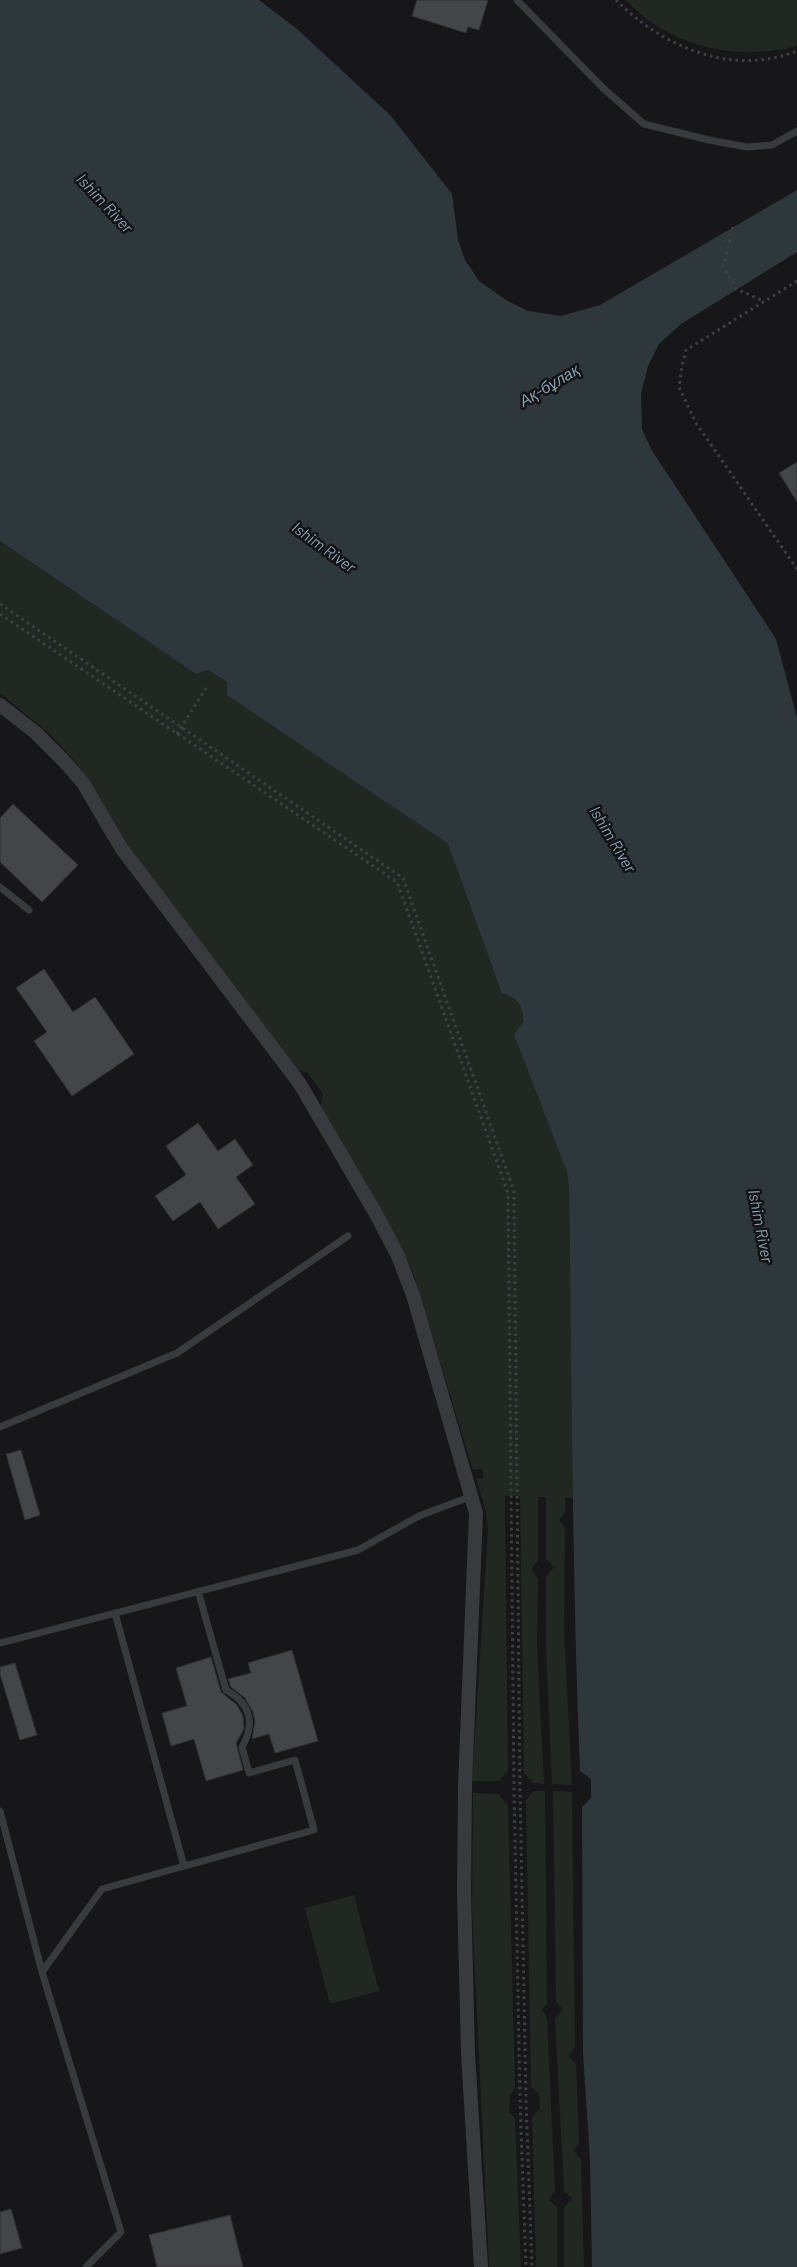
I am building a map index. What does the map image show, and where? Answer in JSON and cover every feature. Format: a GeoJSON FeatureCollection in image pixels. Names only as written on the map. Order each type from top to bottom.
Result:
{"type":"FeatureCollection","features":[{"type":"Feature","properties":{"kind":"street"},"geometry":{"type":"LineString","coordinates":[[0,705],[36,734],[64,761],[83,783],[122,849],[300,1084],[376,1214],[398,1256],[413,1295],[473,1496],[477,1531],[466,1727],[464,1891],[468,2054],[481,2267]]}},
{"type":"Feature","properties":{"kind":"street"},"geometry":{"type":"LineString","coordinates":[[0,719],[36,734]]}},
{"type":"Feature","properties":{"kind":"lane"},"geometry":{"type":"LineString","coordinates":[[517,0],[603,88],[644,124],[747,147],[772,145],[797,131]]}},
{"type":"Feature","properties":{"kind":"lane"},"geometry":{"type":"LineString","coordinates":[[0,886],[29,910]]}},
{"type":"Feature","properties":{"kind":"lane"},"geometry":{"type":"LineString","coordinates":[[0,1427],[177,1353],[348,1236]]}},
{"type":"Feature","properties":{"kind":"lane"},"geometry":{"type":"LineString","coordinates":[[0,1642],[358,1550],[419,1516],[473,1496]]}},
{"type":"Feature","properties":{"kind":"lane"},"geometry":{"type":"LineString","coordinates":[[42,1972],[102,1889],[314,1830],[295,1760],[249,1773],[242,1747],[248,1736],[250,1721],[246,1707],[236,1696],[226,1690],[198,1591]]}},
{"type":"Feature","properties":{"kind":"lane"},"geometry":{"type":"LineString","coordinates":[[115,1613],[184,1866]]}},
{"type":"Feature","properties":{"kind":"lane"},"geometry":{"type":"LineString","coordinates":[[0,1811],[42,1972],[121,2232],[86,2267]]}},
{"type":"Feature","properties":{"kind":"path"},"geometry":{"type":"LineString","coordinates":[[616,0],[636,20],[663,38],[696,53],[736,61],[778,59],[797,51]]}},
{"type":"Feature","properties":{"kind":"path"},"geometry":{"type":"LineString","coordinates":[[733,227],[723,266],[736,290],[764,301]]}},
{"type":"Feature","properties":{"kind":"path"},"geometry":{"type":"LineString","coordinates":[[797,281],[686,350],[679,387],[696,424],[797,569]]}},
{"type":"Feature","properties":{"kind":"path"},"geometry":{"type":"LineString","coordinates":[[0,604],[403,878],[514,1191],[520,1788],[526,2090],[532,2267]]}},
{"type":"Feature","properties":{"kind":"path"},"geometry":{"type":"LineString","coordinates":[[177,734],[208,685]]}},
{"type":"Feature","properties":{"kind":"shaded area"},"geometry":{"type":"Polygon","coordinates":[[[626,0],[797,0],[797,45],[782,50],[748,52],[709,48],[690,42],[655,25],[626,0]]]}},
{"type":"Feature","properties":{"kind":"shaded area"},"geometry":{"type":"Polygon","coordinates":[[[0,541],[196,674],[208,670],[227,682],[228,695],[448,844],[502,994],[517,1002],[522,1011],[523,1016],[520,1028],[567,1172],[569,1187],[574,1498],[565,1498],[565,1512],[559,1520],[565,1528],[564,1630],[572,1785],[552,1784],[546,1650],[546,1577],[554,1567],[546,1559],[546,1497],[538,1497],[538,1560],[531,1569],[538,1578],[537,1645],[544,1784],[533,1783],[524,1773],[520,1496],[505,1496],[508,1771],[498,1781],[472,1781],[488,1530],[486,1512],[476,1478],[484,1478],[482,1469],[473,1470],[413,1273],[394,1234],[320,1108],[323,1094],[308,1073],[294,1069],[136,858],[89,780],[72,758],[51,735],[0,693],[0,541]]]}},
{"type":"Feature","properties":{"kind":"shaded area"},"geometry":{"type":"Polygon","coordinates":[[[534,1791],[545,1791],[547,2003],[542,2010],[547,2018],[555,2191],[549,2200],[557,2207],[557,2267],[536,2267],[532,2117],[540,2109],[539,2094],[531,2087],[526,1800],[534,1791]]]}},
{"type":"Feature","properties":{"kind":"shaded area"},"geometry":{"type":"Polygon","coordinates":[[[553,1791],[572,1792],[575,2047],[568,2056],[576,2063],[579,2144],[573,2151],[581,2159],[584,2267],[564,2267],[564,2208],[572,2198],[564,2191],[555,2018],[563,2009],[556,2002],[553,1791]]]}},
{"type":"Feature","properties":{"kind":"shaded area"},"geometry":{"type":"Polygon","coordinates":[[[473,1793],[498,1794],[508,1805],[515,2088],[510,2095],[509,2112],[515,2118],[521,2267],[489,2267],[472,1910],[473,1793]]]}},
{"type":"Feature","properties":{"kind":"shaded area"},"geometry":{"type":"Polygon","coordinates":[[[354,1895],[379,1991],[330,2004],[305,1908],[354,1895]]]}},
{"type":"Feature","properties":{"kind":"water"},"geometry":{"type":"Polygon","coordinates":[[[0,0],[259,0],[297,29],[391,116],[452,194],[458,240],[465,260],[479,281],[506,300],[528,311],[561,316],[600,305],[797,190],[797,252],[681,324],[659,344],[648,366],[641,393],[642,429],[651,449],[776,639],[797,718],[797,2267],[592,2267],[590,2160],[583,2052],[582,1807],[591,1798],[591,1779],[580,1771],[577,1698],[569,1187],[567,1172],[514,1034],[523,1022],[521,1007],[512,997],[502,994],[448,844],[227,695],[227,682],[208,670],[196,674],[0,541],[0,0]]]}},
{"type":"Feature","properties":{"kind":"building"},"geometry":{"type":"Polygon","coordinates":[[[417,0],[488,0],[479,30],[468,27],[466,33],[412,16],[417,0]]]}},
{"type":"Feature","properties":{"kind":"building"},"geometry":{"type":"Polygon","coordinates":[[[797,462],[797,502],[779,473],[797,462]]]}},
{"type":"Feature","properties":{"kind":"building"},"geometry":{"type":"Polygon","coordinates":[[[13,804],[78,865],[42,902],[0,862],[0,818],[13,804]]]}},
{"type":"Feature","properties":{"kind":"building"},"geometry":{"type":"Polygon","coordinates":[[[44,969],[73,1012],[95,997],[134,1054],[72,1096],[34,1041],[47,1032],[16,988],[44,969]]]}},
{"type":"Feature","properties":{"kind":"building"},"geometry":{"type":"Polygon","coordinates":[[[198,1123],[218,1151],[235,1139],[253,1165],[236,1177],[255,1204],[218,1229],[200,1202],[173,1221],[155,1196],[186,1175],[166,1146],[198,1123]]]}},
{"type":"Feature","properties":{"kind":"building"},"geometry":{"type":"Polygon","coordinates":[[[21,1450],[40,1515],[25,1520],[6,1454],[21,1450]]]}},
{"type":"Feature","properties":{"kind":"building"},"geometry":{"type":"Polygon","coordinates":[[[292,1650],[318,1741],[275,1753],[269,1734],[252,1739],[255,1722],[253,1712],[245,1698],[231,1687],[228,1679],[251,1673],[248,1663],[292,1650]]]}},
{"type":"Feature","properties":{"kind":"building"},"geometry":{"type":"Polygon","coordinates":[[[211,1657],[221,1692],[237,1705],[243,1716],[244,1729],[236,1743],[243,1770],[206,1781],[194,1739],[171,1746],[162,1713],[187,1706],[176,1668],[211,1657]]]}},
{"type":"Feature","properties":{"kind":"building"},"geometry":{"type":"Polygon","coordinates":[[[15,1663],[37,1735],[20,1740],[0,1674],[0,1667],[15,1663]]]}},
{"type":"Feature","properties":{"kind":"building"},"geometry":{"type":"Polygon","coordinates":[[[11,2209],[22,2248],[0,2254],[0,2212],[11,2209]]]}},
{"type":"Feature","properties":{"kind":"building"},"geometry":{"type":"Polygon","coordinates":[[[230,2215],[243,2267],[157,2267],[149,2235],[230,2215]]]}},
{"type":"Feature","properties":{"kind":"water label","name":"Ishim River"},"geometry":{"type":"Point","coordinates":[105,203]}},
{"type":"Feature","properties":{"kind":"water label","name":"Ақ-бұлақ"},"geometry":{"type":"Point","coordinates":[549,385]}},
{"type":"Feature","properties":{"kind":"water label","name":"Ishim River"},"geometry":{"type":"Point","coordinates":[324,547]}},
{"type":"Feature","properties":{"kind":"water label","name":"Ishim River"},"geometry":{"type":"Point","coordinates":[613,839]}},
{"type":"Feature","properties":{"kind":"water label","name":"Ishim River"},"geometry":{"type":"Point","coordinates":[761,1226]}}]}
